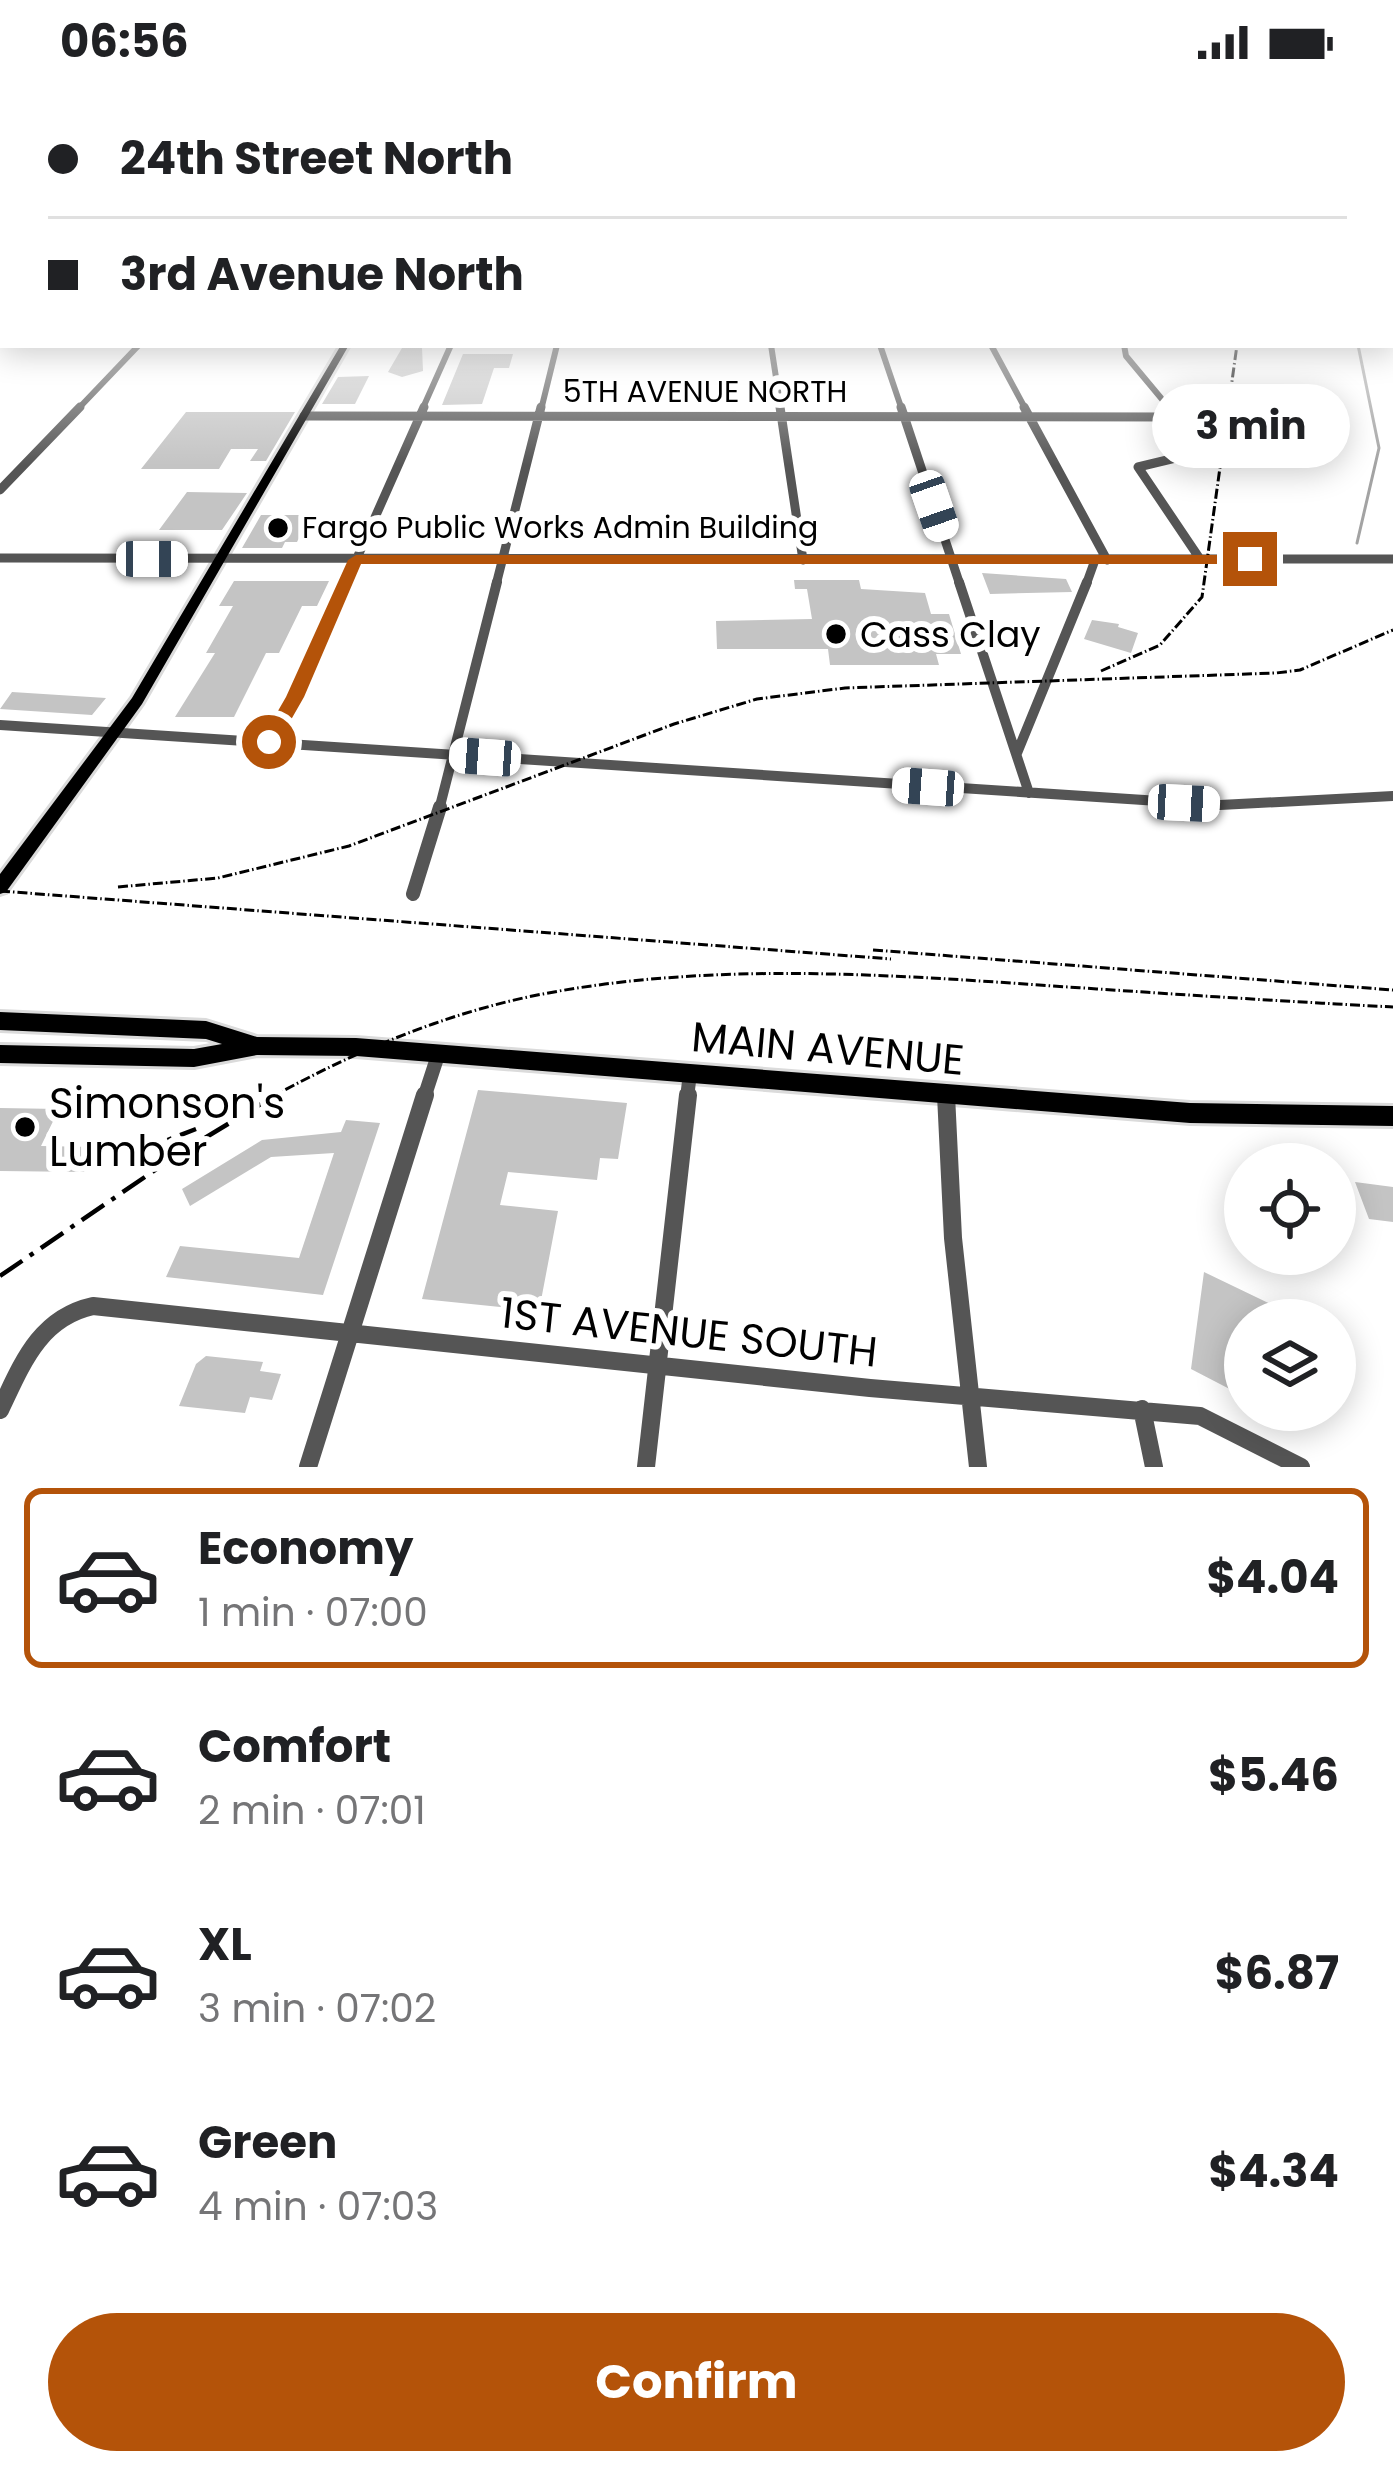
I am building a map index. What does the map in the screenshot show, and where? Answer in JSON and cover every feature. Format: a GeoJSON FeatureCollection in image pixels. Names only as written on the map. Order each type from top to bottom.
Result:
{"type":"FeatureCollection","features":[{"type":"Feature","properties":{"kind":"main road"},"geometry":{"type":"LineString","coordinates":[[0,887],[116,730],[343,348]]}},
{"type":"Feature","properties":{"kind":"main road","name":"MAIN AVENUE"},"geometry":{"type":"LineString","coordinates":[[4,1019],[206,1030],[257,1046]]}},
{"type":"Feature","properties":{"kind":"main road","name":"MAIN AVENUE"},"geometry":{"type":"LineString","coordinates":[[0,1054],[194,1058],[257,1046],[440,1052],[1190,1113],[1393,1116]]}},
{"type":"Feature","properties":{"kind":"street"},"geometry":{"type":"LineString","coordinates":[[0,490],[137,348]]}},
{"type":"Feature","properties":{"kind":"street"},"geometry":{"type":"LineString","coordinates":[[269,742],[295,697],[450,348]]}},
{"type":"Feature","properties":{"kind":"street"},"geometry":{"type":"LineString","coordinates":[[413,894],[505,560],[556,348]]}},
{"type":"Feature","properties":{"kind":"street"},"geometry":{"type":"LineString","coordinates":[[772,348],[803,560]]}},
{"type":"Feature","properties":{"kind":"street"},"geometry":{"type":"LineString","coordinates":[[881,348],[1029,793]]}},
{"type":"Feature","properties":{"kind":"street"},"geometry":{"type":"LineString","coordinates":[[993,348],[1101,560],[1016,754]]}},
{"type":"Feature","properties":{"kind":"street","name":"5TH AVENUE NORTH"},"geometry":{"type":"LineString","coordinates":[[304,416],[1177,417],[1126,356],[1125,348]]}},
{"type":"Feature","properties":{"kind":"street"},"geometry":{"type":"LineString","coordinates":[[1188,455],[1138,467],[1200,559]]}},
{"type":"Feature","properties":{"kind":"street"},"geometry":{"type":"LineString","coordinates":[[0,558],[1393,559]]}},
{"type":"Feature","properties":{"kind":"street"},"geometry":{"type":"LineString","coordinates":[[0,724],[1220,805],[1393,796]]}},
{"type":"Feature","properties":{"kind":"street"},"geometry":{"type":"LineString","coordinates":[[308,1467],[440,1052]]}},
{"type":"Feature","properties":{"kind":"street"},"geometry":{"type":"LineString","coordinates":[[646,1467],[690,1073]]}},
{"type":"Feature","properties":{"kind":"street"},"geometry":{"type":"LineString","coordinates":[[946,1094],[953,1238],[978,1467]]}},
{"type":"Feature","properties":{"kind":"street","name":"1ST AVENUE SOUTH"},"geometry":{"type":"LineString","coordinates":[[0,1410],[33,1343],[59,1316],[93,1306],[970,1397],[1142,1409],[1201,1417],[1301,1467]]}},
{"type":"Feature","properties":{"kind":"street"},"geometry":{"type":"LineString","coordinates":[[1142,1409],[1154,1467]]}},
{"type":"Feature","properties":{"kind":"building"},"geometry":{"type":"Polygon","coordinates":[[[402,348],[422,348],[423,371],[402,377],[388,372],[402,348]]]}},
{"type":"Feature","properties":{"kind":"building"},"geometry":{"type":"Polygon","coordinates":[[[463,354],[513,354],[509,368],[494,368],[482,404],[442,405],[463,354]]]}},
{"type":"Feature","properties":{"kind":"building"},"geometry":{"type":"Polygon","coordinates":[[[369,376],[355,404],[322,404],[338,377],[369,376]]]}},
{"type":"Feature","properties":{"kind":"building"},"geometry":{"type":"Polygon","coordinates":[[[186,412],[295,412],[266,461],[250,461],[258,449],[231,449],[219,469],[141,469],[186,412]]]}},
{"type":"Feature","properties":{"kind":"building"},"geometry":{"type":"Polygon","coordinates":[[[187,492],[247,493],[222,530],[159,530],[187,492]]]}},
{"type":"Feature","properties":{"kind":"building","name":"Fargo Public Works Admin Building"},"geometry":{"type":"Polygon","coordinates":[[[261,515],[310,515],[297,542],[285,542],[282,548],[242,548],[261,515]]]}},
{"type":"Feature","properties":{"kind":"building"},"geometry":{"type":"Polygon","coordinates":[[[982,573],[1066,579],[1072,592],[990,594],[982,573]]]}},
{"type":"Feature","properties":{"kind":"building","name":"Cass Clay"},"geometry":{"type":"Polygon","coordinates":[[[794,580],[859,580],[861,589],[925,593],[931,614],[949,614],[961,654],[936,654],[939,665],[830,665],[828,649],[717,649],[716,621],[812,619],[807,589],[795,589],[794,580]]]}},
{"type":"Feature","properties":{"kind":"building"},"geometry":{"type":"Polygon","coordinates":[[[234,581],[329,581],[317,606],[302,606],[279,653],[266,653],[234,717],[175,717],[215,653],[206,653],[233,606],[219,606],[234,581]]]}},
{"type":"Feature","properties":{"kind":"building"},"geometry":{"type":"Polygon","coordinates":[[[1092,620],[1138,633],[1131,653],[1084,639],[1092,620]]]}},
{"type":"Feature","properties":{"kind":"building"},"geometry":{"type":"Polygon","coordinates":[[[12,692],[106,698],[92,715],[0,709],[12,692]]]}},
{"type":"Feature","properties":{"kind":"building"},"geometry":{"type":"Polygon","coordinates":[[[478,1090],[627,1103],[618,1159],[600,1158],[597,1180],[508,1172],[500,1205],[558,1211],[539,1311],[422,1299],[478,1090]]]}},
{"type":"Feature","properties":{"kind":"building","name":"Simonson's Lumber"},"geometry":{"type":"Polygon","coordinates":[[[0,1108],[59,1109],[41,1146],[95,1147],[84,1172],[0,1171],[0,1108]]]}},
{"type":"Feature","properties":{"kind":"building"},"geometry":{"type":"Polygon","coordinates":[[[346,1120],[380,1123],[323,1295],[166,1277],[180,1246],[299,1258],[334,1153],[271,1157],[190,1206],[182,1189],[262,1140],[341,1132],[346,1120]]]}},
{"type":"Feature","properties":{"kind":"building"},"geometry":{"type":"Polygon","coordinates":[[[1356,1182],[1393,1187],[1393,1222],[1369,1219],[1356,1182]]]}},
{"type":"Feature","properties":{"kind":"building"},"geometry":{"type":"Polygon","coordinates":[[[1204,1272],[1260,1299],[1224,1299],[1224,1386],[1191,1369],[1204,1272]]]}},
{"type":"Feature","properties":{"kind":"building"},"geometry":{"type":"Polygon","coordinates":[[[206,1356],[263,1362],[260,1371],[281,1374],[272,1400],[250,1397],[245,1413],[179,1406],[196,1364],[206,1356]]]}},
{"type":"Feature","properties":{"kind":"waterway"},"geometry":{"type":"LineString","coordinates":[[1357,543],[1379,448],[1359,348]]}},
{"type":"Feature","properties":{"kind":"railway"},"geometry":{"type":"LineString","coordinates":[[1101,671],[1160,645],[1202,597],[1237,348]]}},
{"type":"Feature","properties":{"kind":"railway"},"geometry":{"type":"LineString","coordinates":[[118,887],[218,878],[349,846],[674,724],[757,699],[845,688],[1276,673],[1300,670],[1393,630]]}},
{"type":"Feature","properties":{"kind":"railway"},"geometry":{"type":"LineString","coordinates":[[0,891],[891,959]]}},
{"type":"Feature","properties":{"kind":"railway"},"geometry":{"type":"LineString","coordinates":[[873,950],[1393,990]]}},
{"type":"Feature","properties":{"kind":"railway"},"geometry":{"type":"LineString","coordinates":[[270,1098],[362,1052],[457,1016],[523,998],[651,979],[845,974],[1393,1007]]}},
{"type":"Feature","properties":{"kind":"railway"},"geometry":{"type":"LineString","coordinates":[[0,1276],[180,1153],[276,1095]]}},
{"type":"Feature","properties":{"kind":"railway"},"geometry":{"type":"LineString","coordinates":[[134,1153],[196,1129]]}},
{"type":"Feature","properties":{"kind":"place","name":"Fargo Public Works Admin Building"},"geometry":{"type":"Point","coordinates":[278,528]}},
{"type":"Feature","properties":{"kind":"place","name":"Cass Clay"},"geometry":{"type":"Point","coordinates":[836,634]}},
{"type":"Feature","properties":{"kind":"place","name":"Simonson's Lumber"},"geometry":{"type":"Point","coordinates":[25,1127]}},
{"type":"Feature","properties":{"kind":"route"},"geometry":{"type":"LineString","coordinates":[[269,742],[295,697],[356,560],[1250,559]]}}]}
